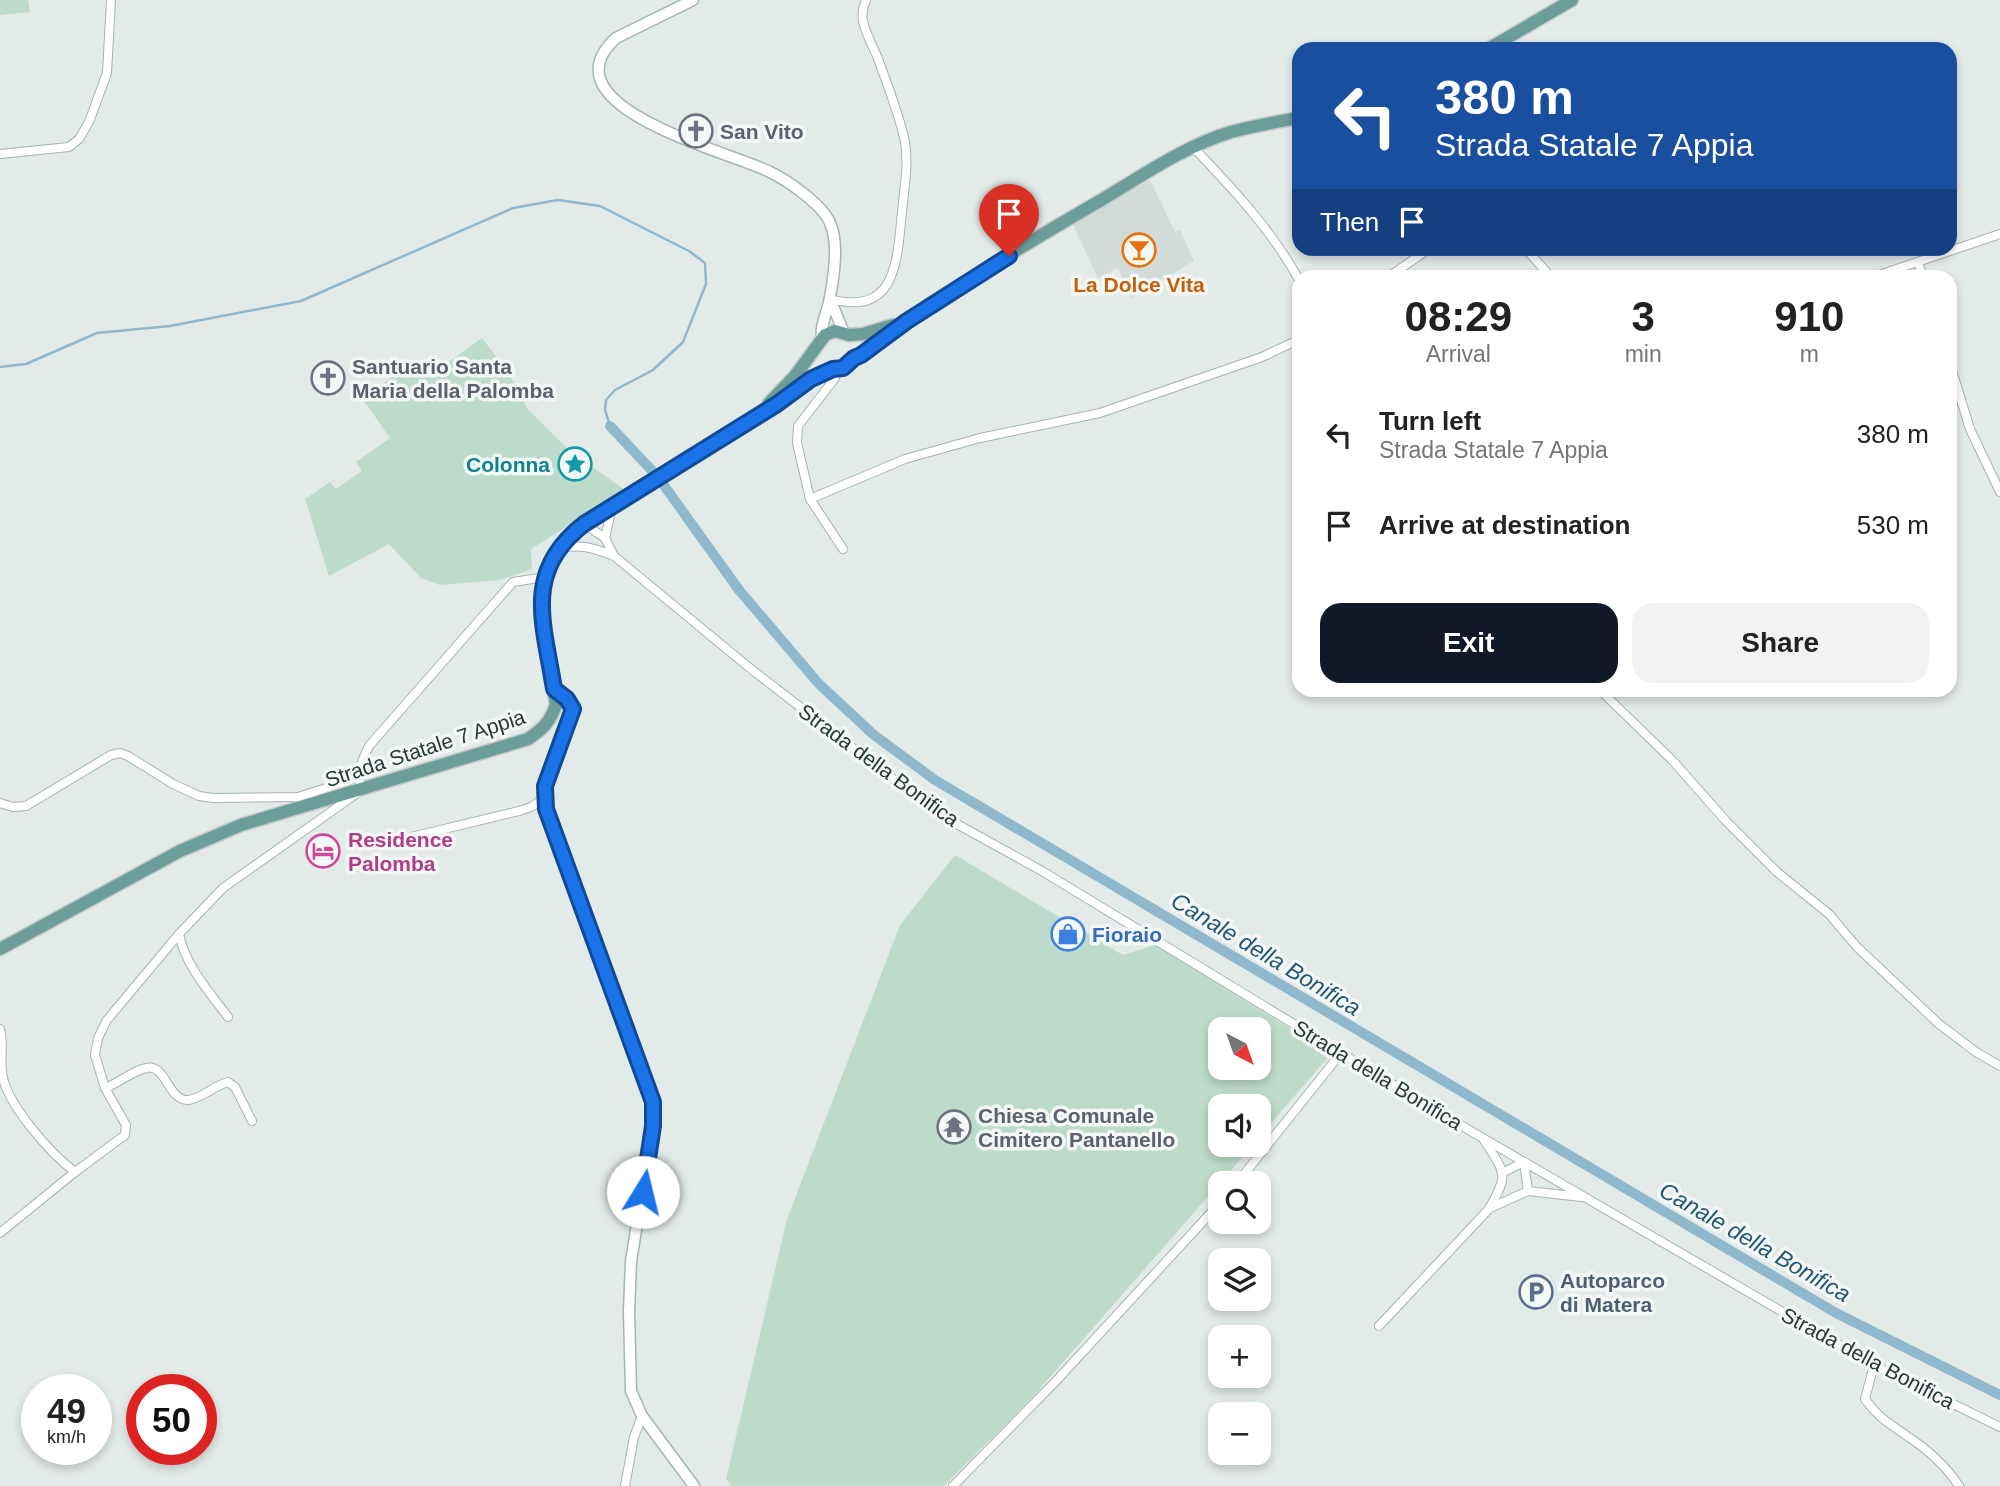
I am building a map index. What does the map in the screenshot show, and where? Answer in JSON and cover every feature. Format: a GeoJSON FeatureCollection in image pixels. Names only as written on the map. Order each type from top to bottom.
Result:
{"type":"FeatureCollection","features":[{"type":"Feature","properties":{"kind":"main road"},"geometry":{"type":"LineString","coordinates":[[693,0],[616,38],[605,47],[599,58],[599,80],[605,90],[621,105],[652,124],[704,148],[768,171],[826,215],[833,232],[834,258],[830,299],[821,329],[821,361],[836,369]]}},
{"type":"Feature","properties":{"kind":"main road"},"geometry":{"type":"LineString","coordinates":[[1500,42],[1572,0]]}},
{"type":"Feature","properties":{"kind":"main road","name":"Strada Statale 7 Appia"},"geometry":{"type":"LineString","coordinates":[[0,949],[180,850],[241,825],[360,784],[528,739],[551,720],[556,705],[542,624],[540,600],[545,577],[558,548],[584,524],[777,404],[811,379],[848,366],[854,358],[907,321],[1046,232],[1193,147],[1229,133],[1292,119]]}},
{"type":"Feature","properties":{"kind":"main road"},"geometry":{"type":"LineString","coordinates":[[830,299],[847,334],[855,344],[854,358]]}},
{"type":"Feature","properties":{"kind":"main road","name":"Strada Statale 7 Appia"},"geometry":{"type":"LineString","coordinates":[[762,412],[830,332],[847,334],[883,330],[907,321]]}},
{"type":"Feature","properties":{"kind":"main road"},"geometry":{"type":"LineString","coordinates":[[554,689],[567,699],[573,709],[545,786],[546,809],[653,1102],[653,1126],[631,1261],[631,1391],[642,1416],[692,1483]]}},
{"type":"Feature","properties":{"kind":"street"},"geometry":{"type":"LineString","coordinates":[[0,154],[69,147],[79,139],[89,122],[107,73],[111,0]]}},
{"type":"Feature","properties":{"kind":"street"},"geometry":{"type":"LineString","coordinates":[[830,299],[849,304],[862,303],[873,298],[890,279],[897,259],[907,158],[891,93],[863,21],[866,0]]}},
{"type":"Feature","properties":{"kind":"street"},"geometry":{"type":"LineString","coordinates":[[1193,147],[1248,207],[1281,248],[1293,270]]}},
{"type":"Feature","properties":{"kind":"street"},"geometry":{"type":"LineString","coordinates":[[1957,249],[2000,234]]}},
{"type":"Feature","properties":{"kind":"street"},"geometry":{"type":"LineString","coordinates":[[1399,270],[1419,256]]}},
{"type":"Feature","properties":{"kind":"street"},"geometry":{"type":"LineString","coordinates":[[1532,256],[1545,270]]}},
{"type":"Feature","properties":{"kind":"street"},"geometry":{"type":"LineString","coordinates":[[1895,270],[1938,256]]}},
{"type":"Feature","properties":{"kind":"street"},"geometry":{"type":"LineString","coordinates":[[1918,263],[1921,270]]}},
{"type":"Feature","properties":{"kind":"street"},"geometry":{"type":"LineString","coordinates":[[810,499],[905,459],[980,438],[1100,413],[1262,357],[1292,343]]}},
{"type":"Feature","properties":{"kind":"street"},"geometry":{"type":"LineString","coordinates":[[836,369],[835,378],[798,426],[797,443],[810,499],[843,549]]}},
{"type":"Feature","properties":{"kind":"street"},"geometry":{"type":"LineString","coordinates":[[1957,387],[1970,429],[2000,492]]}},
{"type":"Feature","properties":{"kind":"street"},"geometry":{"type":"LineString","coordinates":[[611,507],[606,538],[614,556]]}},
{"type":"Feature","properties":{"kind":"street"},"geometry":{"type":"LineString","coordinates":[[584,524],[606,538]]}},
{"type":"Feature","properties":{"kind":"street"},"geometry":{"type":"LineString","coordinates":[[584,524],[591,547]]}},
{"type":"Feature","properties":{"kind":"street"},"geometry":{"type":"LineString","coordinates":[[558,548],[578,545],[614,556]]}},
{"type":"Feature","properties":{"kind":"street","name":"Strada della Bonifica"},"geometry":{"type":"LineString","coordinates":[[614,556],[751,669],[937,813],[1042,870],[1483,1138],[1874,1365],[2000,1427]]}},
{"type":"Feature","properties":{"kind":"street"},"geometry":{"type":"LineString","coordinates":[[0,1233],[125,1135],[126,1125],[105,1088],[95,1055],[98,1038],[107,1020],[179,934],[223,887],[360,784],[369,746],[513,582],[545,577]]}},
{"type":"Feature","properties":{"kind":"street"},"geometry":{"type":"LineString","coordinates":[[1607,697],[1673,761],[1726,821],[1777,872],[1829,914],[1857,947],[1939,1024],[2000,1066]]}},
{"type":"Feature","properties":{"kind":"street"},"geometry":{"type":"LineString","coordinates":[[0,803],[13,807],[26,806],[111,755],[120,754],[128,756],[173,784],[199,796],[213,798],[298,797],[360,784]]}},
{"type":"Feature","properties":{"kind":"street"},"geometry":{"type":"LineString","coordinates":[[402,839],[519,811],[544,798]]}},
{"type":"Feature","properties":{"kind":"street"},"geometry":{"type":"LineString","coordinates":[[179,934],[182,947],[194,969],[228,1017]]}},
{"type":"Feature","properties":{"kind":"street"},"geometry":{"type":"LineString","coordinates":[[0,1029],[2,1074],[8,1094],[18,1111],[65,1165],[75,1172]]}},
{"type":"Feature","properties":{"kind":"street"},"geometry":{"type":"LineString","coordinates":[[1247,1171],[1342,1053]]}},
{"type":"Feature","properties":{"kind":"street"},"geometry":{"type":"LineString","coordinates":[[105,1088],[118,1084],[146,1068],[154,1068],[162,1075],[182,1100],[190,1100],[216,1085],[228,1082],[235,1087],[252,1122]]}},
{"type":"Feature","properties":{"kind":"street"},"geometry":{"type":"LineString","coordinates":[[1379,1326],[1488,1210],[1501,1188],[1502,1168],[1483,1138]]}},
{"type":"Feature","properties":{"kind":"street"},"geometry":{"type":"LineString","coordinates":[[1502,1173],[1524,1162],[1528,1191]]}},
{"type":"Feature","properties":{"kind":"street"},"geometry":{"type":"LineString","coordinates":[[1488,1210],[1528,1191],[1585,1197]]}},
{"type":"Feature","properties":{"kind":"street"},"geometry":{"type":"LineString","coordinates":[[953,1486],[1056,1381],[1208,1216]]}},
{"type":"Feature","properties":{"kind":"street"},"geometry":{"type":"LineString","coordinates":[[1874,1365],[1866,1399],[1874,1413],[1909,1437],[1947,1469],[1959,1486]]}},
{"type":"Feature","properties":{"kind":"street"},"geometry":{"type":"LineString","coordinates":[[625,1486],[634,1437],[642,1416]]}},
{"type":"Feature","properties":{"kind":"shaded area"},"geometry":{"type":"Polygon","coordinates":[[[1150,180],[1175,232],[1180,230],[1194,261],[1132,298],[1118,268],[1098,278],[1072,223],[1150,180]]]}},
{"type":"Feature","properties":{"kind":"green space"},"geometry":{"type":"Polygon","coordinates":[[[0,0],[28,0],[30,12],[0,15],[0,0]]]}},
{"type":"Feature","properties":{"kind":"green space"},"geometry":{"type":"Polygon","coordinates":[[[482,338],[508,372],[527,408],[570,451],[625,490],[531,549],[532,569],[500,580],[440,585],[421,578],[389,544],[329,576],[305,499],[330,482],[336,489],[362,471],[356,462],[390,438],[362,398],[399,372],[404,378],[427,362],[435,372],[482,338]]]}},
{"type":"Feature","properties":{"kind":"green space"},"geometry":{"type":"Polygon","coordinates":[[[955,855],[1123,955],[1155,945],[1331,1054],[1271,1123],[1271,1094],[1208,1094],[1208,1157],[1243,1157],[1230,1171],[1208,1171],[1208,1196],[1031,1399],[944,1486],[731,1486],[726,1479],[787,1219],[900,925],[955,855]]]}},
{"type":"Feature","properties":{"kind":"waterway"},"geometry":{"type":"LineString","coordinates":[[0,367],[26,364],[97,333],[170,326],[301,301],[513,208],[558,200],[600,206],[689,251],[705,263],[706,284],[683,342],[653,370],[615,390],[606,400],[605,410],[610,426]]}},
{"type":"Feature","properties":{"kind":"waterway","name":"Canale della Bonifica"},"geometry":{"type":"LineString","coordinates":[[610,426],[658,477],[739,590],[819,684],[874,735],[935,780],[1836,1313],[2000,1395]]}},
{"type":"Feature","properties":{"kind":"place","name":"San Vito"},"geometry":{"type":"Point","coordinates":[696,131]}},
{"type":"Feature","properties":{"kind":"place","name":"La Dolce Vita"},"geometry":{"type":"Point","coordinates":[1139,250]}},
{"type":"Feature","properties":{"kind":"place","name":"Santuario Santa Maria della Palomba"},"geometry":{"type":"Point","coordinates":[328,378]}},
{"type":"Feature","properties":{"kind":"place","name":"Colonna"},"geometry":{"type":"Point","coordinates":[575,464]}},
{"type":"Feature","properties":{"kind":"place","name":"Residence Palomba"},"geometry":{"type":"Point","coordinates":[323,851]}},
{"type":"Feature","properties":{"kind":"place","name":"Fioraio"},"geometry":{"type":"Point","coordinates":[1068,934]}},
{"type":"Feature","properties":{"kind":"place","name":"Chiesa Comunale Cimitero Pantanello"},"geometry":{"type":"Point","coordinates":[954,1127]}},
{"type":"Feature","properties":{"kind":"place","name":"Autoparco di Matera"},"geometry":{"type":"Point","coordinates":[1536,1292]}},
{"type":"Feature","properties":{"kind":"route"},"geometry":{"type":"LineString","coordinates":[[643,1192],[653,1126],[653,1102],[629,1043],[544,798],[545,786],[573,709],[567,699],[554,689],[542,624],[542,583],[549,565],[558,548],[584,524],[777,404],[811,379],[833,369],[848,366],[854,358],[907,321],[1009,256]]}}]}
